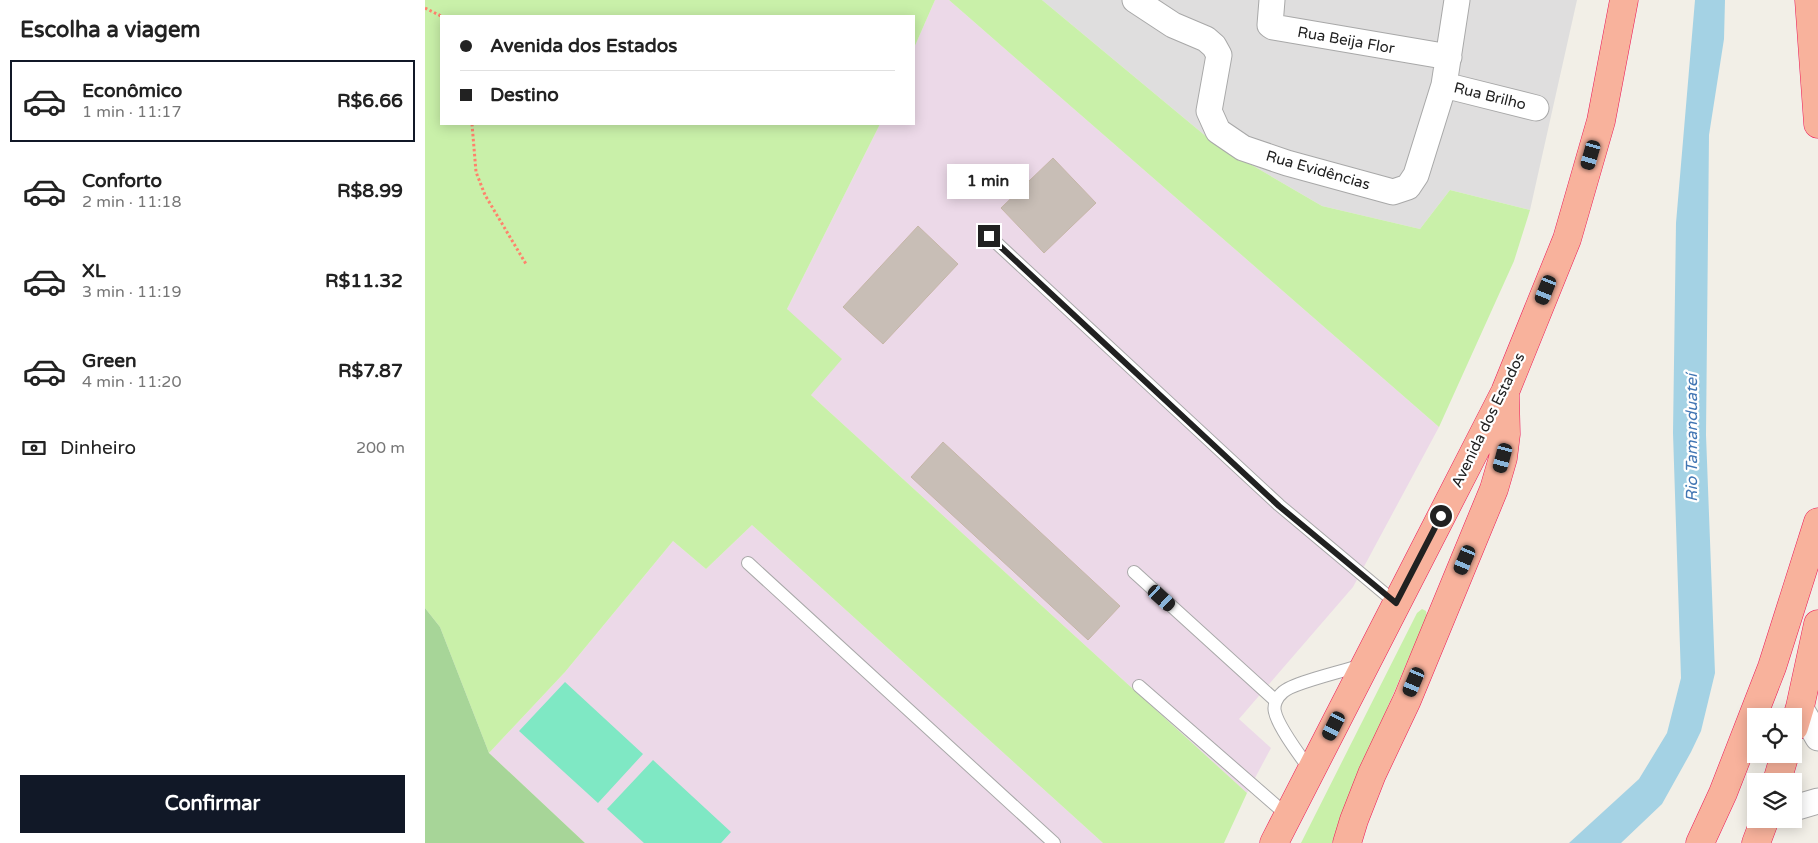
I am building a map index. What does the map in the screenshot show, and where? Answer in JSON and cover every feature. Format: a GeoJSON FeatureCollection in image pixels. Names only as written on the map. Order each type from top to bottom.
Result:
{"type":"FeatureCollection","features":[{"type":"Feature","properties":{"kind":"highway","name":"Avenida dos Estados"},"geometry":{"type":"LineString","coordinates":[[1274,843],[1505,392],[1567,240],[1601,121],[1624,0]]}},
{"type":"Feature","properties":{"kind":"highway"},"geometry":{"type":"LineString","coordinates":[[1809,0],[1818,124]]}},
{"type":"Feature","properties":{"kind":"highway"},"geometry":{"type":"LineString","coordinates":[[1347,843],[1372,774],[1407,700],[1494,489],[1503,458],[1506,434],[1505,392]]}},
{"type":"Feature","properties":{"kind":"highway"},"geometry":{"type":"LineString","coordinates":[[1700,843],[1723,793],[1772,668],[1818,522]]}},
{"type":"Feature","properties":{"kind":"highway"},"geometry":{"type":"LineString","coordinates":[[1799,708],[1818,624]]}},
{"type":"Feature","properties":{"kind":"street","name":"Rua Evidências"},"geometry":{"type":"LineString","coordinates":[[1135,0],[1173,25],[1206,40],[1214,46],[1219,55],[1209,111],[1218,131],[1243,148],[1287,163],[1393,192],[1408,187],[1416,175],[1444,85],[1457,0]]}},
{"type":"Feature","properties":{"kind":"street","name":"Rua Beija Flor"},"geometry":{"type":"LineString","coordinates":[[1272,0],[1269,25],[1273,27],[1449,57]]}},
{"type":"Feature","properties":{"kind":"street","name":"Rua Brilho"},"geometry":{"type":"LineString","coordinates":[[1444,85],[1536,108]]}},
{"type":"Feature","properties":{"kind":"street"},"geometry":{"type":"LineString","coordinates":[[1802,722],[1818,738]]}},
{"type":"Feature","properties":{"kind":"street"},"geometry":{"type":"LineString","coordinates":[[1802,806],[1818,801]]}},
{"type":"Feature","properties":{"kind":"lane"},"geometry":{"type":"LineString","coordinates":[[989,236],[1279,506],[1396,603]]}},
{"type":"Feature","properties":{"kind":"lane"},"geometry":{"type":"LineString","coordinates":[[748,563],[1053,843]]}},
{"type":"Feature","properties":{"kind":"lane"},"geometry":{"type":"LineString","coordinates":[[1134,572],[1276,701]]}},
{"type":"Feature","properties":{"kind":"lane"},"geometry":{"type":"LineString","coordinates":[[1311,771],[1278,721],[1274,711],[1276,701],[1284,691],[1296,686],[1365,664]]}},
{"type":"Feature","properties":{"kind":"lane"},"geometry":{"type":"LineString","coordinates":[[1139,686],[1288,816]]}},
{"type":"Feature","properties":{"kind":"path"},"geometry":{"type":"LineString","coordinates":[[425,8],[440,16]]}},
{"type":"Feature","properties":{"kind":"path"},"geometry":{"type":"LineString","coordinates":[[472,125],[476,172],[485,195],[526,264]]}},
{"type":"Feature","properties":{"kind":"shaded area"},"geometry":{"type":"Polygon","coordinates":[[[935,0],[949,0],[1439,427],[1353,587],[1239,719],[1271,748],[1247,793],[811,395],[787,309],[879,125],[915,125],[915,46],[935,0]]]}},
{"type":"Feature","properties":{"kind":"shaded area"},"geometry":{"type":"Polygon","coordinates":[[[1042,0],[1577,0],[1530,210],[1450,190],[1420,229],[1322,206],[1214,143],[1042,0]]]}},
{"type":"Feature","properties":{"kind":"shaded area"},"geometry":{"type":"Polygon","coordinates":[[[752,525],[1103,843],[585,843],[489,753],[565,672],[673,541],[706,569],[752,525]]]}},
{"type":"Feature","properties":{"kind":"green space"},"geometry":{"type":"Polygon","coordinates":[[[425,0],[935,0],[915,46],[915,15],[440,15],[440,125],[879,125],[787,309],[842,359],[811,395],[1247,793],[1224,843],[1103,843],[752,525],[706,569],[673,541],[565,672],[489,753],[440,627],[425,608],[425,0]]]}},
{"type":"Feature","properties":{"kind":"green space"},"geometry":{"type":"Polygon","coordinates":[[[949,0],[1042,0],[1214,143],[1322,206],[1420,229],[1450,190],[1530,210],[1514,261],[1439,427],[949,0]]]}},
{"type":"Feature","properties":{"kind":"green space"},"geometry":{"type":"Polygon","coordinates":[[[425,608],[440,627],[489,753],[585,843],[425,843],[425,608]]]}},
{"type":"Feature","properties":{"kind":"green space"},"geometry":{"type":"Polygon","coordinates":[[[1422,609],[1426,611],[1427,616],[1344,808],[1332,843],[1301,843],[1417,613],[1422,609]]]}},
{"type":"Feature","properties":{"kind":"green space"},"geometry":{"type":"Polygon","coordinates":[[[565,682],[643,754],[598,803],[519,731],[565,682]]]}},
{"type":"Feature","properties":{"kind":"green space"},"geometry":{"type":"Polygon","coordinates":[[[653,760],[731,832],[721,843],[644,843],[607,809],[653,760]]]}},
{"type":"Feature","properties":{"kind":"water","name":"Rio Tamanduateí"},"geometry":{"type":"Polygon","coordinates":[[[1695,0],[1725,0],[1724,39],[1709,135],[1706,435],[1715,673],[1701,731],[1662,804],[1621,843],[1569,843],[1639,779],[1667,733],[1681,678],[1673,433],[1676,223],[1695,0]]]}},
{"type":"Feature","properties":{"kind":"building"},"geometry":{"type":"Polygon","coordinates":[[[1053,158],[1096,203],[1044,253],[1001,208],[1053,158]]]}},
{"type":"Feature","properties":{"kind":"building"},"geometry":{"type":"Polygon","coordinates":[[[918,226],[958,264],[883,344],[843,307],[918,226]]]}},
{"type":"Feature","properties":{"kind":"building"},"geometry":{"type":"Polygon","coordinates":[[[943,442],[1120,606],[1088,640],[911,477],[943,442]]]}},
{"type":"Feature","properties":{"kind":"route"},"geometry":{"type":"LineString","coordinates":[[989,236],[1279,506],[1396,603],[1441,516]]}}]}
